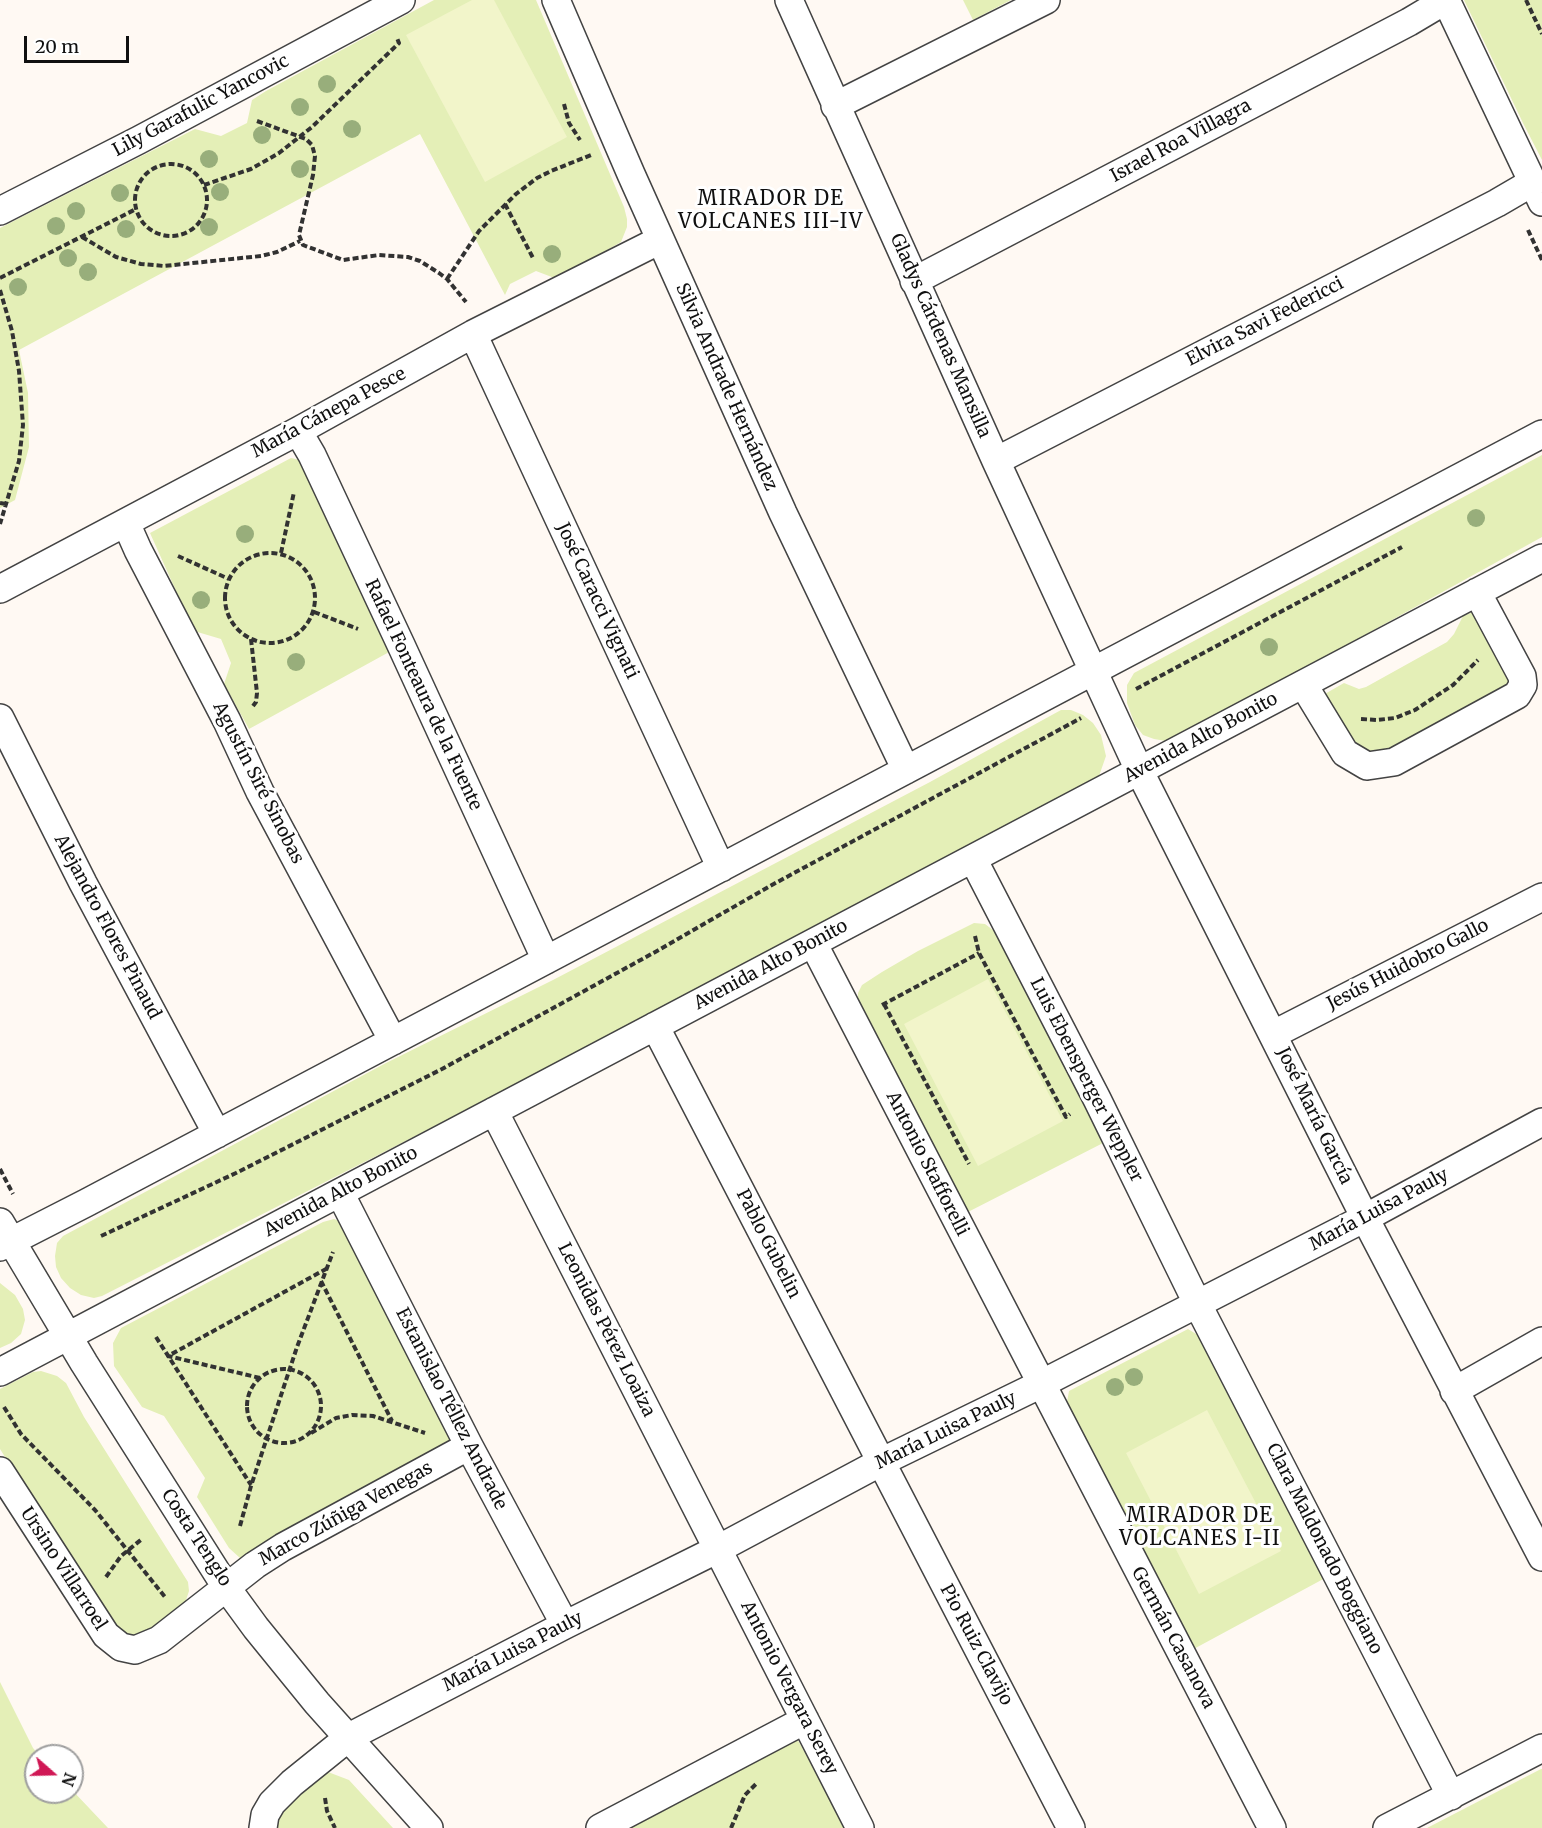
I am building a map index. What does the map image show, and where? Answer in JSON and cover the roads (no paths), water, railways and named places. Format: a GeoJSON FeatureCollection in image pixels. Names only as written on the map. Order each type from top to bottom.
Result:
{"type":"FeatureCollection","features":[{"type":"Feature","properties":{"kind":"street","name":"Lily Garafulic Yancovic"},"geometry":{"type":"LineString","coordinates":[[0,211],[139,140],[401,0]]}},
{"type":"Feature","properties":{"kind":"street","name":"Silvia Andrade Hernández"},"geometry":{"type":"LineString","coordinates":[[556,0],[660,240],[783,513],[906,770]]}},
{"type":"Feature","properties":{"kind":"street","name":"Gladys Cárdenas Mansilla"},"geometry":{"type":"LineString","coordinates":[[789,0],[914,281],[1093,671]]}},
{"type":"Feature","properties":{"kind":"street"},"geometry":{"type":"LineString","coordinates":[[835,106],[1046,0]]}},
{"type":"Feature","properties":{"kind":"street"},"geometry":{"type":"LineString","coordinates":[[1446,0],[1538,192]]}},
{"type":"Feature","properties":{"kind":"street","name":"Israel Roa Villagra"},"geometry":{"type":"LineString","coordinates":[[914,281],[1446,0]]}},
{"type":"Feature","properties":{"kind":"street","name":"Elvira Savi Federicci"},"geometry":{"type":"LineString","coordinates":[[996,461],[1487,208],[1538,192]]}},
{"type":"Feature","properties":{"kind":"street","name":"María Cánepa Pesce"},"geometry":{"type":"LineString","coordinates":[[0,589],[298,431],[473,334],[660,240]]}},
{"type":"Feature","properties":{"kind":"street","name":"José Caracci Vignati"},"geometry":{"type":"LineString","coordinates":[[473,334],[721,868]]}},
{"type":"Feature","properties":{"kind":"street","name":"Rafael Fonteaura de la Fuente"},"geometry":{"type":"LineString","coordinates":[[298,431],[312,455],[546,960]]}},
{"type":"Feature","properties":{"kind":"street"},"geometry":{"type":"LineString","coordinates":[[4,1236],[217,1134],[1542,434]]}},
{"type":"Feature","properties":{"kind":"street","name":"Agustín Siré Sinobas"},"geometry":{"type":"LineString","coordinates":[[126,523],[227,721],[260,792],[393,1041]]}},
{"type":"Feature","properties":{"kind":"street","name":"Avenida Alto Bonito"},"geometry":{"type":"LineString","coordinates":[[0,1372],[1542,558]]}},
{"type":"Feature","properties":{"kind":"street"},"geometry":{"type":"LineString","coordinates":[[1303,684],[1345,753],[1367,766],[1394,762],[1517,695],[1523,686],[1522,676],[1477,592]]}},
{"type":"Feature","properties":{"kind":"street","name":"José María García"},"geometry":{"type":"LineString","coordinates":[[1093,671],[1139,770],[1365,1218],[1454,1391],[1540,1549]]}},
{"type":"Feature","properties":{"kind":"street","name":"Alejandro Flores Pinaud"},"geometry":{"type":"LineString","coordinates":[[0,718],[83,883],[217,1134]]}},
{"type":"Feature","properties":{"kind":"street","name":"Luis Ebensperger Weppler"},"geometry":{"type":"LineString","coordinates":[[973,859],[1097,1099],[1197,1303]]}},
{"type":"Feature","properties":{"kind":"street","name":"Jesús Huidobro Gallo"},"geometry":{"type":"LineString","coordinates":[[1274,1034],[1542,897]]}},
{"type":"Feature","properties":{"kind":"street","name":"Antonio Stafforelli"},"geometry":{"type":"LineString","coordinates":[[813,943],[1041,1384]]}},
{"type":"Feature","properties":{"kind":"street","name":"Pablo Gubelin"},"geometry":{"type":"LineString","coordinates":[[655,1026],[881,1462]]}},
{"type":"Feature","properties":{"kind":"street","name":"Leonidas Pérez Loaiza"},"geometry":{"type":"LineString","coordinates":[[494,1111],[718,1549]]}},
{"type":"Feature","properties":{"kind":"street","name":"María Luisa Pauly"},"geometry":{"type":"LineString","coordinates":[[264,1828],[266,1815],[272,1803],[292,1783],[349,1737],[718,1549],[881,1462],[1041,1384],[1365,1218],[1542,1122]]}},
{"type":"Feature","properties":{"kind":"street","name":"Estanislao Téllez Andrade"},"geometry":{"type":"LineString","coordinates":[[340,1193],[469,1446],[566,1625]]}},
{"type":"Feature","properties":{"kind":"street","name":"Costa Tenglo"},"geometry":{"type":"LineString","coordinates":[[4,1236],[226,1587],[287,1666],[429,1828]]}},
{"type":"Feature","properties":{"kind":"street","name":"Clara Maldonado Boggiano"},"geometry":{"type":"LineString","coordinates":[[1197,1303],[1451,1796]]}},
{"type":"Feature","properties":{"kind":"street"},"geometry":{"type":"LineString","coordinates":[[1454,1391],[1542,1341]]}},
{"type":"Feature","properties":{"kind":"street","name":"Germán Casanova"},"geometry":{"type":"LineString","coordinates":[[1041,1384],[1272,1828]]}},
{"type":"Feature","properties":{"kind":"street","name":"Marco Zúñiga Venegas"},"geometry":{"type":"LineString","coordinates":[[226,1587],[283,1547],[469,1446]]}},
{"type":"Feature","properties":{"kind":"street","name":"Pio Ruiz Clavijo"},"geometry":{"type":"LineString","coordinates":[[881,1462],[1071,1828]]}},
{"type":"Feature","properties":{"kind":"street","name":"Ursino Villarroel"},"geometry":{"type":"LineString","coordinates":[[0,1471],[106,1635],[121,1647],[135,1650],[159,1640],[226,1587]]}},
{"type":"Feature","properties":{"kind":"street","name":"Antonio Vergara Serey"},"geometry":{"type":"LineString","coordinates":[[718,1549],[860,1828]]}},
{"type":"Feature","properties":{"kind":"street"},"geometry":{"type":"LineString","coordinates":[[600,1828],[805,1720]]}},
{"type":"Feature","properties":{"kind":"street"},"geometry":{"type":"LineString","coordinates":[[1387,1828],[1542,1748]]}},
{"type":"Feature","properties":{"kind":"district","name":"MIRADOR DE VOLCANES III-IV"},"geometry":{"type":"Point","coordinates":[771,210]}},
{"type":"Feature","properties":{"kind":"district","name":"MIRADOR DE VOLCANES I-II"},"geometry":{"type":"Point","coordinates":[1200,1528]}}]}
